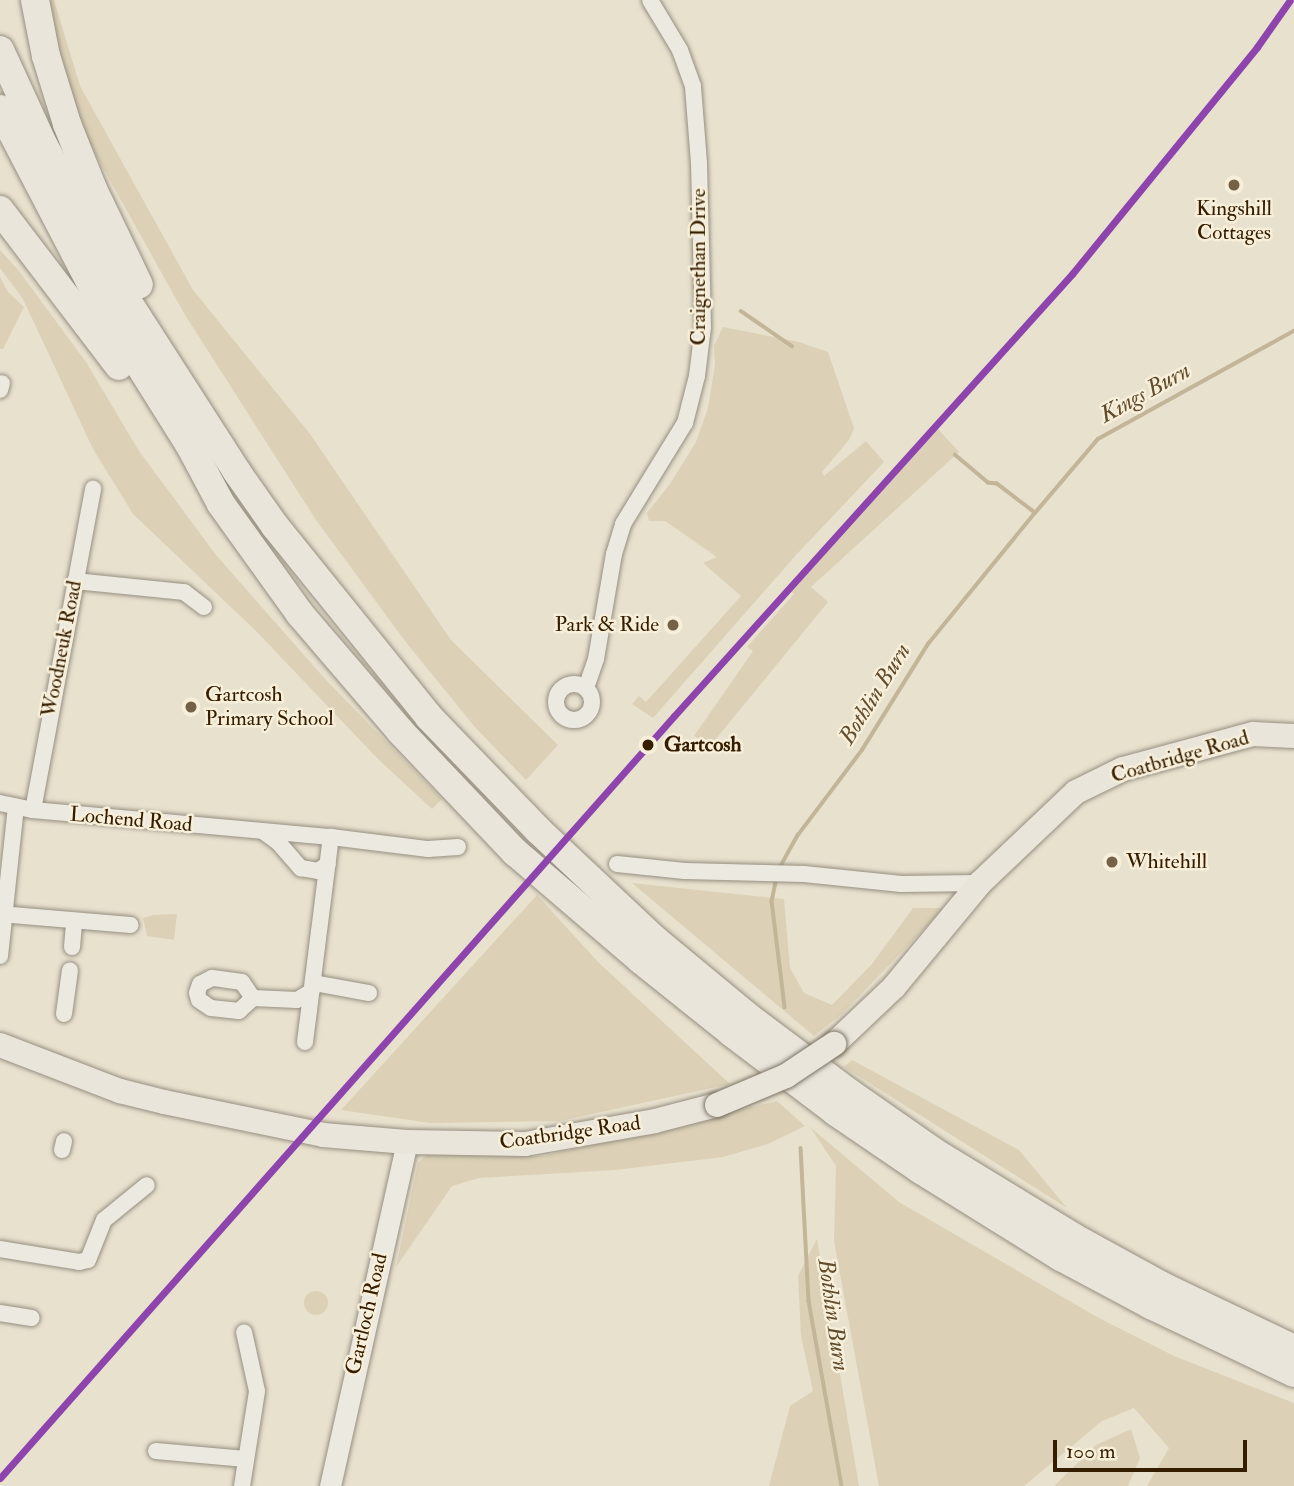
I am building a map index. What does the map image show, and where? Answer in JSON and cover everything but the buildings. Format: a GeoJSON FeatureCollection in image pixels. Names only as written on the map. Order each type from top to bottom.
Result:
{"type":"FeatureCollection","features":[{"type":"Feature","properties":{"kind":"highway"},"geometry":{"type":"LineString","coordinates":[[35,0],[46,56],[67,124],[93,189],[134,276],[216,417],[370,646]]}},
{"type":"Feature","properties":{"kind":"highway"},"geometry":{"type":"LineString","coordinates":[[0,50],[85,224],[172,373],[275,526],[429,717],[538,830],[654,939],[758,1024],[934,1152],[1073,1237],[1162,1286],[1294,1349]]}},
{"type":"Feature","properties":{"kind":"highway"},"geometry":{"type":"LineString","coordinates":[[0,109],[103,307],[189,444],[221,504],[300,614]]}},
{"type":"Feature","properties":{"kind":"highway"},"geometry":{"type":"LineString","coordinates":[[0,210],[110,352],[167,442],[263,573],[401,732],[516,852],[640,960],[773,1065],[921,1170],[1061,1257],[1151,1306],[1294,1373]]}},
{"type":"Feature","properties":{"kind":"main road","name":"Coatbridge Road"},"geometry":{"type":"LineString","coordinates":[[0,1045],[120,1091],[323,1135],[407,1142],[526,1143],[655,1121],[717,1105],[786,1076],[834,1044],[894,987],[980,883],[1076,792],[1123,769],[1253,734],[1294,736]]}},
{"type":"Feature","properties":{"kind":"main road","name":"Gartloch Road"},"geometry":{"type":"LineString","coordinates":[[330,1486],[407,1142]]}},
{"type":"Feature","properties":{"kind":"street","name":"Craignethan Drive"},"geometry":{"type":"LineString","coordinates":[[586,688],[596,659],[620,534],[640,494],[685,423],[697,376],[703,327],[699,163],[693,86],[680,50],[650,0]]}},
{"type":"Feature","properties":{"kind":"street","name":"Woodneuk Road"},"geometry":{"type":"LineString","coordinates":[[33,810],[93,489]]}},
{"type":"Feature","properties":{"kind":"street"},"geometry":{"type":"LineString","coordinates":[[75,581],[184,592],[204,607]]}},
{"type":"Feature","properties":{"kind":"street"},"geometry":{"type":"LineString","coordinates":[[0,956],[8,805]]}},
{"type":"Feature","properties":{"kind":"street","name":"Lochend Road"},"geometry":{"type":"LineString","coordinates":[[8,805],[33,810],[331,837],[428,849],[457,847]]}},
{"type":"Feature","properties":{"kind":"street"},"geometry":{"type":"LineString","coordinates":[[263,831],[278,842],[302,868],[318,871],[328,864]]}},
{"type":"Feature","properties":{"kind":"street"},"geometry":{"type":"LineString","coordinates":[[305,1042],[331,837]]}},
{"type":"Feature","properties":{"kind":"street"},"geometry":{"type":"LineString","coordinates":[[617,864],[685,871],[804,874],[901,884],[980,883]]}},
{"type":"Feature","properties":{"kind":"street"},"geometry":{"type":"LineString","coordinates":[[2,915],[131,925]]}},
{"type":"Feature","properties":{"kind":"street"},"geometry":{"type":"LineString","coordinates":[[72,947],[74,922]]}},
{"type":"Feature","properties":{"kind":"street"},"geometry":{"type":"LineString","coordinates":[[64,1014],[70,970]]}},
{"type":"Feature","properties":{"kind":"street"},"geometry":{"type":"LineString","coordinates":[[253,998],[297,1000],[313,987],[369,993]]}},
{"type":"Feature","properties":{"kind":"street"},"geometry":{"type":"LineString","coordinates":[[0,1249],[79,1262],[89,1260],[104,1220],[124,1197],[147,1185]]}},
{"type":"Feature","properties":{"kind":"street"},"geometry":{"type":"LineString","coordinates":[[0,1313],[32,1318]]}},
{"type":"Feature","properties":{"kind":"street"},"geometry":{"type":"LineString","coordinates":[[242,1486],[257,1391],[244,1332]]}},
{"type":"Feature","properties":{"kind":"street"},"geometry":{"type":"LineString","coordinates":[[156,1451],[246,1460]]}},
{"type":"Feature","properties":{"kind":"shaded area"},"geometry":{"type":"Polygon","coordinates":[[[39,0],[54,0],[80,86],[193,290],[310,434],[451,640],[558,745],[526,780],[474,726],[405,641],[316,520],[185,315],[88,141],[39,10],[39,0]]]}},
{"type":"Feature","properties":{"kind":"shaded area"},"geometry":{"type":"Polygon","coordinates":[[[0,250],[19,271],[86,362],[139,451],[216,555],[326,680],[442,799],[432,809],[378,759],[257,632],[133,514],[93,449],[23,299],[0,268],[0,250]]]}},
{"type":"Feature","properties":{"kind":"shaded area"},"geometry":{"type":"Polygon","coordinates":[[[0,277],[8,292],[24,307],[3,349],[0,349],[0,277]]]}},
{"type":"Feature","properties":{"kind":"shaded area"},"geometry":{"type":"Polygon","coordinates":[[[723,327],[799,342],[828,352],[854,428],[849,440],[822,472],[824,476],[866,441],[884,462],[797,554],[653,718],[632,704],[639,696],[646,702],[741,596],[703,563],[717,557],[665,521],[649,521],[647,513],[670,484],[696,442],[708,408],[715,364],[714,346],[723,327]]]}},
{"type":"Feature","properties":{"kind":"shaded area"},"geometry":{"type":"Polygon","coordinates":[[[938,429],[959,452],[811,587],[828,602],[711,745],[694,736],[753,651],[747,647],[794,594],[790,590],[938,429]]]}},
{"type":"Feature","properties":{"kind":"shaded area"},"geometry":{"type":"Polygon","coordinates":[[[632,883],[784,899],[790,968],[804,993],[832,1005],[872,964],[913,908],[944,908],[842,1014],[814,1036],[632,883]]]}},
{"type":"Feature","properties":{"kind":"shaded area"},"geometry":{"type":"Polygon","coordinates":[[[537,895],[598,962],[730,1084],[560,1121],[430,1123],[341,1110],[537,895]]]}},
{"type":"Feature","properties":{"kind":"shaded area"},"geometry":{"type":"Polygon","coordinates":[[[177,914],[174,940],[147,936],[143,918],[177,914]]]}},
{"type":"Feature","properties":{"kind":"shaded area"},"geometry":{"type":"Polygon","coordinates":[[[852,1060],[1019,1150],[1067,1208],[844,1067],[852,1060]]]}},
{"type":"Feature","properties":{"kind":"shaded area"},"geometry":{"type":"Polygon","coordinates":[[[777,1101],[805,1126],[768,1144],[723,1157],[615,1170],[479,1178],[452,1186],[396,1267],[418,1163],[427,1154],[544,1156],[777,1101]]]}},
{"type":"Feature","properties":{"kind":"shaded area"},"geometry":{"type":"Polygon","coordinates":[[[810,1127],[899,1202],[1097,1317],[1174,1356],[1294,1403],[1294,1486],[1147,1486],[1169,1448],[1134,1408],[1102,1421],[1024,1486],[879,1486],[834,1241],[836,1166],[810,1127]]]}},
{"type":"Feature","properties":{"kind":"shaded area"},"geometry":{"type":"Polygon","coordinates":[[[817,1239],[859,1486],[769,1486],[790,1406],[813,1391],[801,1336],[798,1276],[817,1239]]]}},
{"type":"Feature","properties":{"kind":"shaded area"},"geometry":{"type":"Polygon","coordinates":[[[316,1291],[325,1294],[328,1303],[325,1312],[316,1315],[307,1312],[304,1303],[307,1294],[316,1291]]]}},
{"type":"Feature","properties":{"kind":"shaded area"},"geometry":{"type":"Polygon","coordinates":[[[1131,1429],[1140,1458],[1128,1486],[1054,1486],[1096,1445],[1131,1429]]]}},
{"type":"Feature","properties":{"kind":"waterway","name":"Bothlin Burn"},"geometry":{"type":"LineString","coordinates":[[741,311],[792,346]]}},
{"type":"Feature","properties":{"kind":"waterway","name":"Kings Burn"},"geometry":{"type":"LineString","coordinates":[[1035,513],[1098,439],[1294,331]]}},
{"type":"Feature","properties":{"kind":"waterway","name":"Bothlin Burn"},"geometry":{"type":"LineString","coordinates":[[780,867],[798,835],[862,750],[928,644],[1035,513],[997,484],[988,483],[955,455]]}},
{"type":"Feature","properties":{"kind":"waterway","name":"Bothlin Burn"},"geometry":{"type":"LineString","coordinates":[[777,878],[772,901],[785,1007]]}},
{"type":"Feature","properties":{"kind":"waterway","name":"Bothlin Burn"},"geometry":{"type":"LineString","coordinates":[[801,1148],[809,1301],[842,1486]]}},
{"type":"Feature","properties":{"kind":"railway"},"geometry":{"type":"LineString","coordinates":[[1267,33],[1293,0]]}},
{"type":"Feature","properties":{"kind":"transit line"},"geometry":{"type":"LineString","coordinates":[[0,1478],[674,716],[1072,274],[1257,47],[1290,0]]}},
{"type":"Feature","properties":{"kind":"place","name":"Kingshill Cottages"},"geometry":{"type":"Point","coordinates":[1234,185]}},
{"type":"Feature","properties":{"kind":"place","name":"Park & Ride"},"geometry":{"type":"Point","coordinates":[673,625]}},
{"type":"Feature","properties":{"kind":"place","name":"Gartcosh Primary School"},"geometry":{"type":"Point","coordinates":[191,707]}},
{"type":"Feature","properties":{"kind":"place","name":"Gartcosh"},"geometry":{"type":"Point","coordinates":[648,745]}},
{"type":"Feature","properties":{"kind":"place","name":"Whitehill"},"geometry":{"type":"Point","coordinates":[1112,862]}}]}
